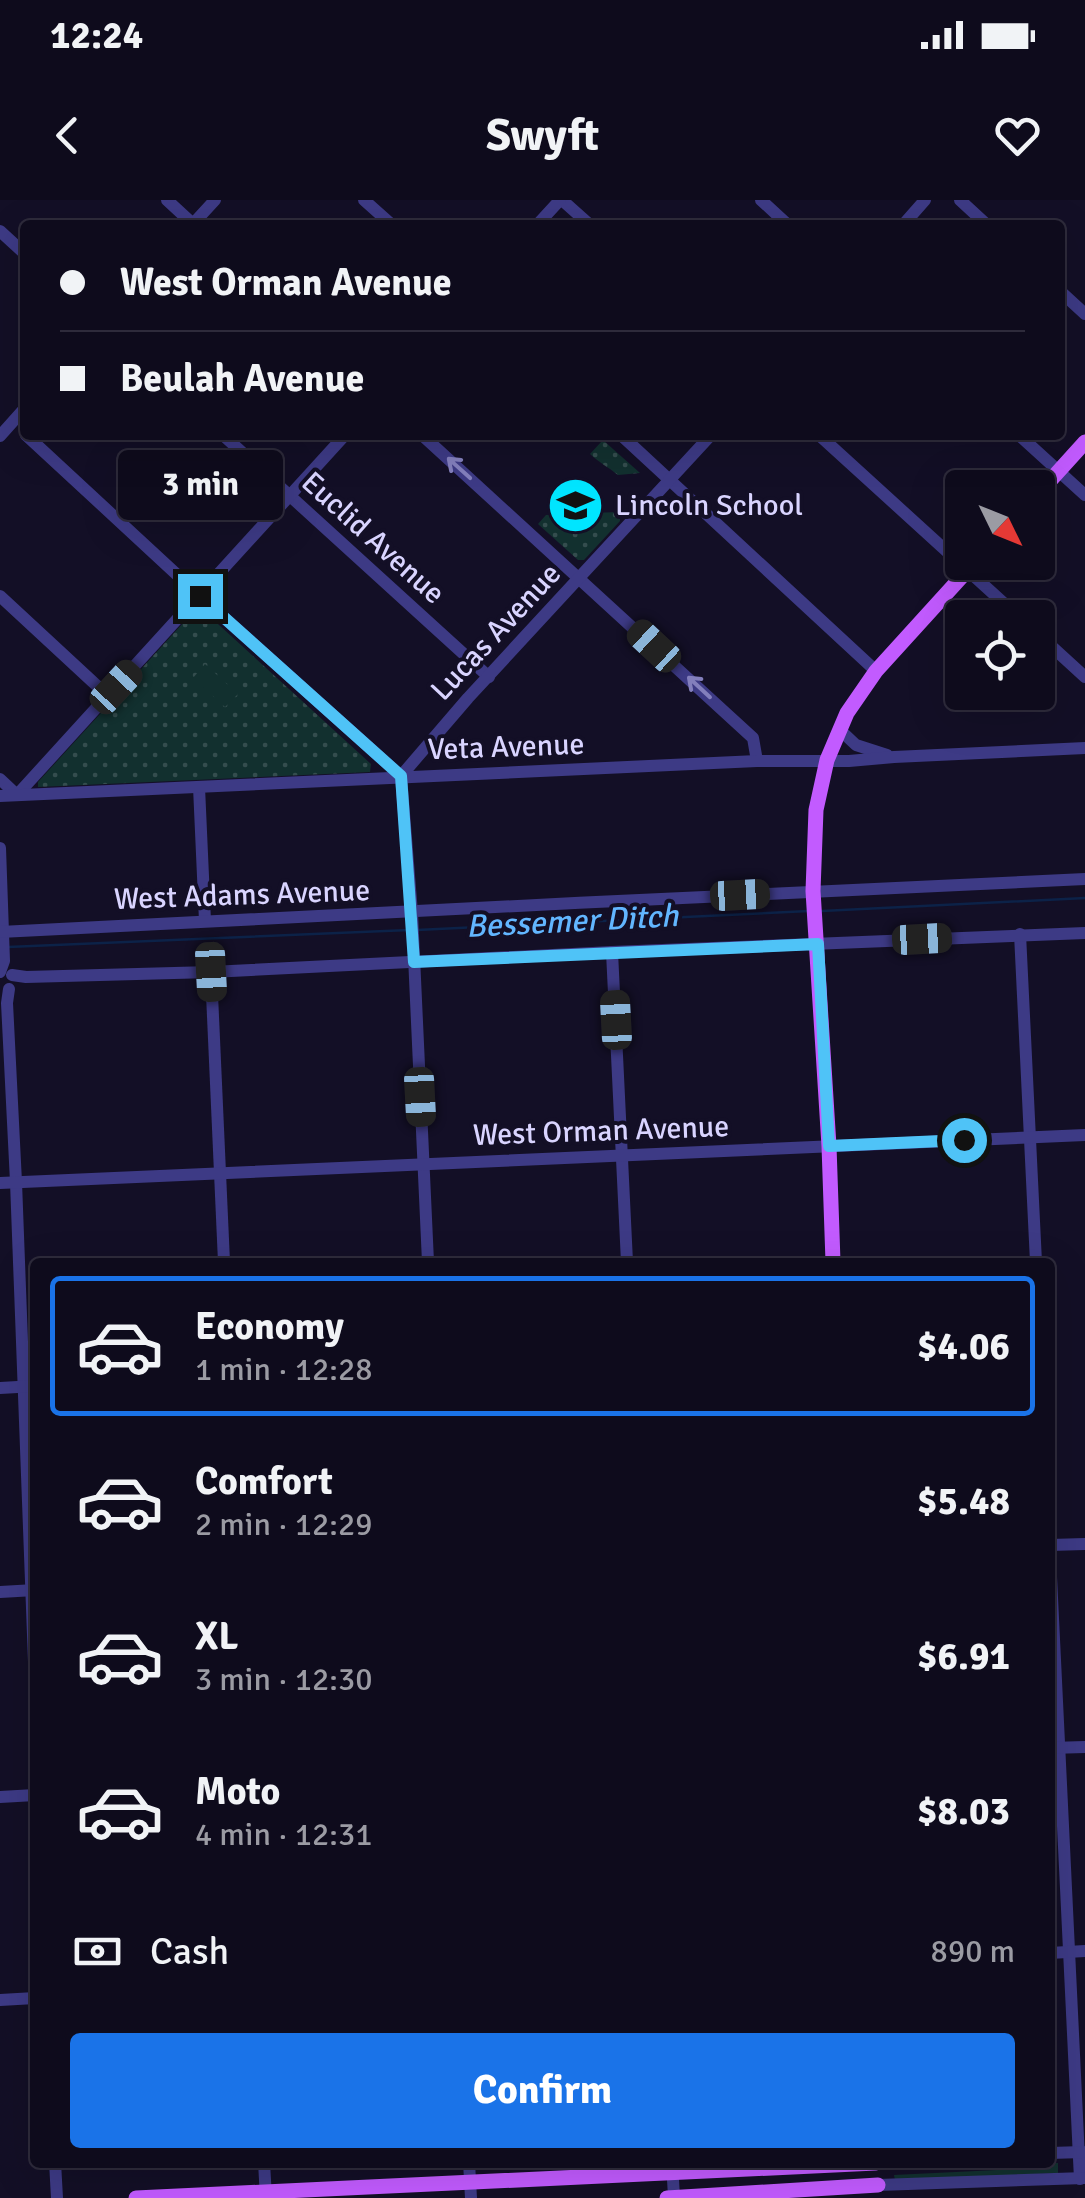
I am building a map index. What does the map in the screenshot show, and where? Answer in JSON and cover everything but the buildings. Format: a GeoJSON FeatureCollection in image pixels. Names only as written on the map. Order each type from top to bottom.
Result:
{"type":"FeatureCollection","features":[{"type":"Feature","properties":{"kind":"main road"},"geometry":{"type":"LineString","coordinates":[[1055,474],[1085,442]]}},
{"type":"Feature","properties":{"kind":"main road"},"geometry":{"type":"LineString","coordinates":[[833,1258],[814,897],[816,810],[827,760],[847,713],[876,671],[958,580]]}},
{"type":"Feature","properties":{"kind":"main road"},"geometry":{"type":"LineString","coordinates":[[136,2198],[470,2190],[663,2168]]}},
{"type":"Feature","properties":{"kind":"main road"},"geometry":{"type":"LineString","coordinates":[[683,2168],[754,2168]]}},
{"type":"Feature","properties":{"kind":"main road"},"geometry":{"type":"LineString","coordinates":[[670,2198],[878,2192]]}},
{"type":"Feature","properties":{"kind":"street"},"geometry":{"type":"LineString","coordinates":[[166,200],[188,220]]}},
{"type":"Feature","properties":{"kind":"street"},"geometry":{"type":"LineString","coordinates":[[197,220],[215,200]]}},
{"type":"Feature","properties":{"kind":"street"},"geometry":{"type":"LineString","coordinates":[[364,200],[386,220]]}},
{"type":"Feature","properties":{"kind":"street"},"geometry":{"type":"LineString","coordinates":[[542,220],[561,200],[584,220]]}},
{"type":"Feature","properties":{"kind":"street"},"geometry":{"type":"LineString","coordinates":[[761,200],[783,220]]}},
{"type":"Feature","properties":{"kind":"street"},"geometry":{"type":"LineString","coordinates":[[907,220],[925,200]]}},
{"type":"Feature","properties":{"kind":"street"},"geometry":{"type":"LineString","coordinates":[[960,200],[982,220]]}},
{"type":"Feature","properties":{"kind":"street"},"geometry":{"type":"LineString","coordinates":[[0,231],[20,249]]}},
{"type":"Feature","properties":{"kind":"street"},"geometry":{"type":"LineString","coordinates":[[1065,296],[1085,314]]}},
{"type":"Feature","properties":{"kind":"street"},"geometry":{"type":"LineString","coordinates":[[0,411],[20,429]]}},
{"type":"Feature","properties":{"kind":"street"},"geometry":{"type":"LineString","coordinates":[[0,436],[20,413]]}},
{"type":"Feature","properties":{"kind":"street"},"geometry":{"type":"LineString","coordinates":[[32,440],[401,776],[412,913],[428,1258]]}},
{"type":"Feature","properties":{"kind":"street","name":"Euclid Avenue"},"geometry":{"type":"LineString","coordinates":[[228,440],[489,677]]}},
{"type":"Feature","properties":{"kind":"street"},"geometry":{"type":"LineString","coordinates":[[0,779],[17,795],[340,440]]}},
{"type":"Feature","properties":{"kind":"street"},"geometry":{"type":"LineString","coordinates":[[427,440],[753,738],[756,761]]}},
{"type":"Feature","properties":{"kind":"street"},"geometry":{"type":"LineString","coordinates":[[626,440],[876,671]]}},
{"type":"Feature","properties":{"kind":"street","name":"Lucas Avenue"},"geometry":{"type":"LineString","coordinates":[[401,776],[707,440]]}},
{"type":"Feature","properties":{"kind":"street"},"geometry":{"type":"LineString","coordinates":[[825,440],[945,544]]}},
{"type":"Feature","properties":{"kind":"street"},"geometry":{"type":"LineString","coordinates":[[1025,440],[1085,495]]}},
{"type":"Feature","properties":{"kind":"street"},"geometry":{"type":"LineString","coordinates":[[984,580],[1003,600]]}},
{"type":"Feature","properties":{"kind":"street"},"geometry":{"type":"LineString","coordinates":[[0,596],[108,696]]}},
{"type":"Feature","properties":{"kind":"street"},"geometry":{"type":"LineString","coordinates":[[1055,650],[1085,677]]}},
{"type":"Feature","properties":{"kind":"street","name":"Veta Avenue"},"geometry":{"type":"LineString","coordinates":[[839,729],[856,745],[894,757]]}},
{"type":"Feature","properties":{"kind":"street","name":"Veta Avenue"},"geometry":{"type":"LineString","coordinates":[[0,796],[1085,748]]}},
{"type":"Feature","properties":{"kind":"street"},"geometry":{"type":"LineString","coordinates":[[199,788],[205,921]]}},
{"type":"Feature","properties":{"kind":"street"},"geometry":{"type":"LineString","coordinates":[[0,848],[30,1437]]}},
{"type":"Feature","properties":{"kind":"street","name":"West Adams Avenue"},"geometry":{"type":"LineString","coordinates":[[2,935],[205,921],[814,897],[1085,879]]}},
{"type":"Feature","properties":{"kind":"street"},"geometry":{"type":"LineString","coordinates":[[7,979],[612,952],[817,938],[1085,933]]}},
{"type":"Feature","properties":{"kind":"street"},"geometry":{"type":"LineString","coordinates":[[1020,934],[1036,1258]]}},
{"type":"Feature","properties":{"kind":"street"},"geometry":{"type":"LineString","coordinates":[[612,952],[628,1258]]}},
{"type":"Feature","properties":{"kind":"street"},"geometry":{"type":"LineString","coordinates":[[211,972],[224,1258]]}},
{"type":"Feature","properties":{"kind":"street","name":"West Orman Avenue"},"geometry":{"type":"LineString","coordinates":[[0,1182],[1085,1135]]}},
{"type":"Feature","properties":{"kind":"street"},"geometry":{"type":"LineString","coordinates":[[0,1388],[29,1386]]}},
{"type":"Feature","properties":{"kind":"street"},"geometry":{"type":"LineString","coordinates":[[1055,1545],[1085,1544]]}},
{"type":"Feature","properties":{"kind":"street"},"geometry":{"type":"LineString","coordinates":[[0,1592],[30,1590]]}},
{"type":"Feature","properties":{"kind":"street"},"geometry":{"type":"LineString","coordinates":[[878,2192],[1082,2178],[1055,1748],[1085,1747]]}},
{"type":"Feature","properties":{"kind":"street"},"geometry":{"type":"LineString","coordinates":[[0,1797],[30,1795]]}},
{"type":"Feature","properties":{"kind":"street"},"geometry":{"type":"LineString","coordinates":[[1055,1953],[1085,1951]]}},
{"type":"Feature","properties":{"kind":"street"},"geometry":{"type":"LineString","coordinates":[[0,2000],[30,1998]]}},
{"type":"Feature","properties":{"kind":"street"},"geometry":{"type":"LineString","coordinates":[[1055,2153],[1082,2152]]}},
{"type":"Feature","properties":{"kind":"street"},"geometry":{"type":"LineString","coordinates":[[56,2168],[57,2198]]}},
{"type":"Feature","properties":{"kind":"street"},"geometry":{"type":"LineString","coordinates":[[264,2168],[266,2196]]}},
{"type":"Feature","properties":{"kind":"street"},"geometry":{"type":"LineString","coordinates":[[670,2198],[672,2168]]}},
{"type":"Feature","properties":{"kind":"street"},"geometry":{"type":"LineString","coordinates":[[705,2170],[723,2196]]}},
{"type":"Feature","properties":{"kind":"green space"},"geometry":{"type":"Polygon","coordinates":[[[602,441],[640,473],[618,475],[590,454],[602,441]]]}},
{"type":"Feature","properties":{"kind":"green space"},"geometry":{"type":"Polygon","coordinates":[[[620,512],[620,521],[584,560],[578,560],[538,524],[546,515],[568,514],[569,521],[589,520],[590,513],[620,512]]]}},
{"type":"Feature","properties":{"kind":"green space"},"geometry":{"type":"Polygon","coordinates":[[[194,611],[203,618],[207,614],[371,764],[370,772],[38,787],[38,782],[194,611]]]}},
{"type":"Feature","properties":{"kind":"green space"},"geometry":{"type":"Polygon","coordinates":[[[205,664],[238,694],[225,707],[193,678],[205,664]]]}},
{"type":"Feature","properties":{"kind":"green space"},"geometry":{"type":"Polygon","coordinates":[[[1058,2163],[1058,2173],[895,2180],[894,2175],[1055,2168],[1058,2163]]]}},
{"type":"Feature","properties":{"kind":"waterway","name":"Bessemer Ditch"},"geometry":{"type":"LineString","coordinates":[[822,911],[1085,898]]}},
{"type":"Feature","properties":{"kind":"waterway","name":"Bessemer Ditch"},"geometry":{"type":"LineString","coordinates":[[417,930],[809,911]]}},
{"type":"Feature","properties":{"kind":"waterway","name":"Bessemer Ditch"},"geometry":{"type":"LineString","coordinates":[[8,947],[409,930]]}},
{"type":"Feature","properties":{"kind":"place","name":"Lincoln School"},"geometry":{"type":"Point","coordinates":[576,505]}},
{"type":"Feature","properties":{"kind":"route"},"geometry":{"type":"LineString","coordinates":[[200,596],[401,776],[414,962],[818,944],[829,1146],[964,1140]]}}]}
